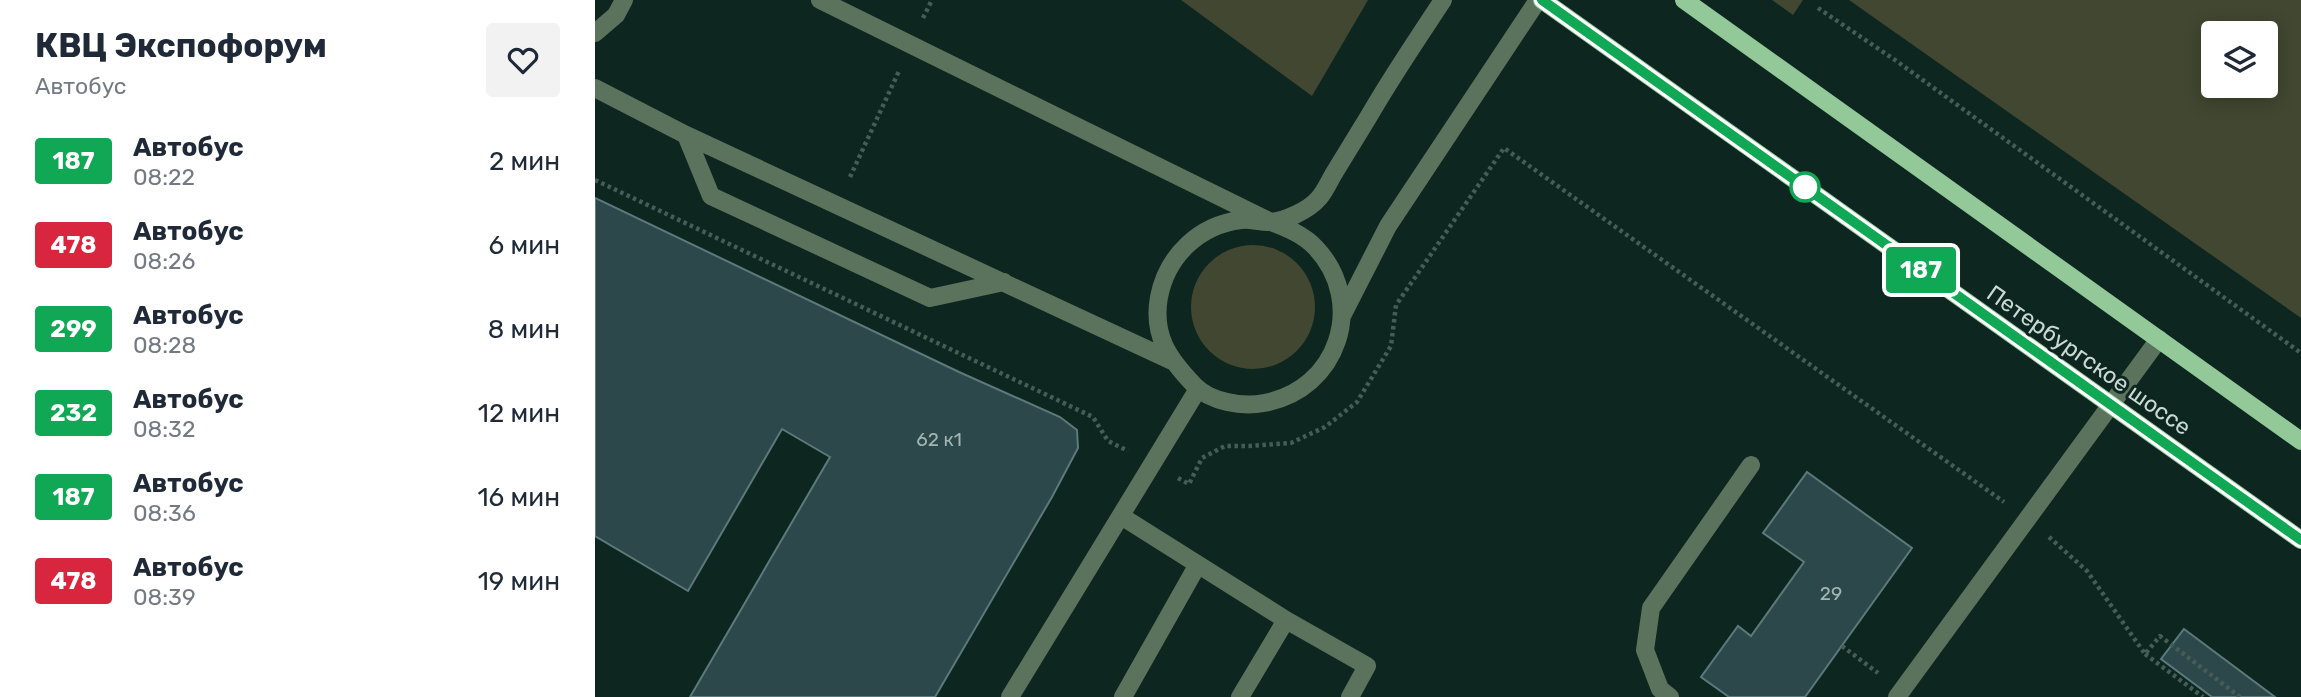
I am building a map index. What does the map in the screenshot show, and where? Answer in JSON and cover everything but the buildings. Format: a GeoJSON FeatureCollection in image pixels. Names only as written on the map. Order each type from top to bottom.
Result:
{"type":"FeatureCollection","features":[{"type":"Feature","properties":{"kind":"main road","name":"Петербургское шоссе"},"geometry":{"type":"LineString","coordinates":[[1540,0],[2301,540]]}},
{"type":"Feature","properties":{"kind":"main road"},"geometry":{"type":"LineString","coordinates":[[1684,0],[2301,441]]}},
{"type":"Feature","properties":{"kind":"street"},"geometry":{"type":"LineString","coordinates":[[595,33],[615,15],[624,0]]}},
{"type":"Feature","properties":{"kind":"street"},"geometry":{"type":"LineString","coordinates":[[595,88],[686,135],[1170,360],[1198,389],[1223,401],[1251,405],[1278,400],[1303,388],[1323,368],[1337,344],[1342,316],[1340,290],[1331,267],[1315,247],[1295,231],[1271,222],[820,0]]}},
{"type":"Feature","properties":{"kind":"street"},"geometry":{"type":"LineString","coordinates":[[1170,360],[1160,335],[1157,308],[1162,282],[1175,258],[1194,238],[1217,225],[1244,219],[1271,222],[1296,215],[1318,199],[1443,0]]}},
{"type":"Feature","properties":{"kind":"street"},"geometry":{"type":"LineString","coordinates":[[1342,316],[1388,226],[1540,0]]}},
{"type":"Feature","properties":{"kind":"street"},"geometry":{"type":"LineString","coordinates":[[686,135],[711,196],[930,298],[1004,282]]}},
{"type":"Feature","properties":{"kind":"street"},"geometry":{"type":"LineString","coordinates":[[1899,694],[2158,340]]}},
{"type":"Feature","properties":{"kind":"street"},"geometry":{"type":"LineString","coordinates":[[1010,697],[1198,389]]}},
{"type":"Feature","properties":{"kind":"street"},"geometry":{"type":"LineString","coordinates":[[1670,697],[1660,689],[1645,650],[1651,608],[1751,465]]}},
{"type":"Feature","properties":{"kind":"street"},"geometry":{"type":"LineString","coordinates":[[1121,516],[1197,566],[1367,666],[1350,697]]}},
{"type":"Feature","properties":{"kind":"street"},"geometry":{"type":"LineString","coordinates":[[1123,697],[1197,566]]}},
{"type":"Feature","properties":{"kind":"street"},"geometry":{"type":"LineString","coordinates":[[1240,697],[1286,620]]}},
{"type":"Feature","properties":{"kind":"path"},"geometry":{"type":"LineString","coordinates":[[838,205],[932,0]]}},
{"type":"Feature","properties":{"kind":"path"},"geometry":{"type":"LineString","coordinates":[[1818,8],[1895,60],[2301,353]]}},
{"type":"Feature","properties":{"kind":"path"},"geometry":{"type":"LineString","coordinates":[[803,279],[816,244]]}},
{"type":"Feature","properties":{"kind":"path"},"geometry":{"type":"LineString","coordinates":[[2028,518],[2087,571],[2145,654],[2203,697]]}},
{"type":"Feature","properties":{"kind":"path"},"geometry":{"type":"LineString","coordinates":[[2145,654],[2159,636],[2240,697]]}},
{"type":"Feature","properties":{"kind":"path"},"geometry":{"type":"LineString","coordinates":[[1842,646],[1899,694]]}},
{"type":"Feature","properties":{"kind":"green space"},"geometry":{"type":"Polygon","coordinates":[[[1181,0],[1368,0],[1312,96],[1181,0]]]}},
{"type":"Feature","properties":{"kind":"green space"},"geometry":{"type":"Polygon","coordinates":[[[1772,0],[1803,0],[1793,15],[1772,0]]]}},
{"type":"Feature","properties":{"kind":"green space"},"geometry":{"type":"Polygon","coordinates":[[[1849,0],[2301,0],[2301,318],[1849,0]]]}},
{"type":"Feature","properties":{"kind":"green space"},"geometry":{"type":"Polygon","coordinates":[[[1253,245],[1277,250],[1297,263],[1310,283],[1315,307],[1310,331],[1297,351],[1277,364],[1253,369],[1229,364],[1209,351],[1196,331],[1191,307],[1196,283],[1209,263],[1229,250],[1253,245]]]}},
{"type":"Feature","properties":{"kind":"bus line","name":"187"},"geometry":{"type":"LineString","coordinates":[[1542,0],[2301,540]]}}]}
